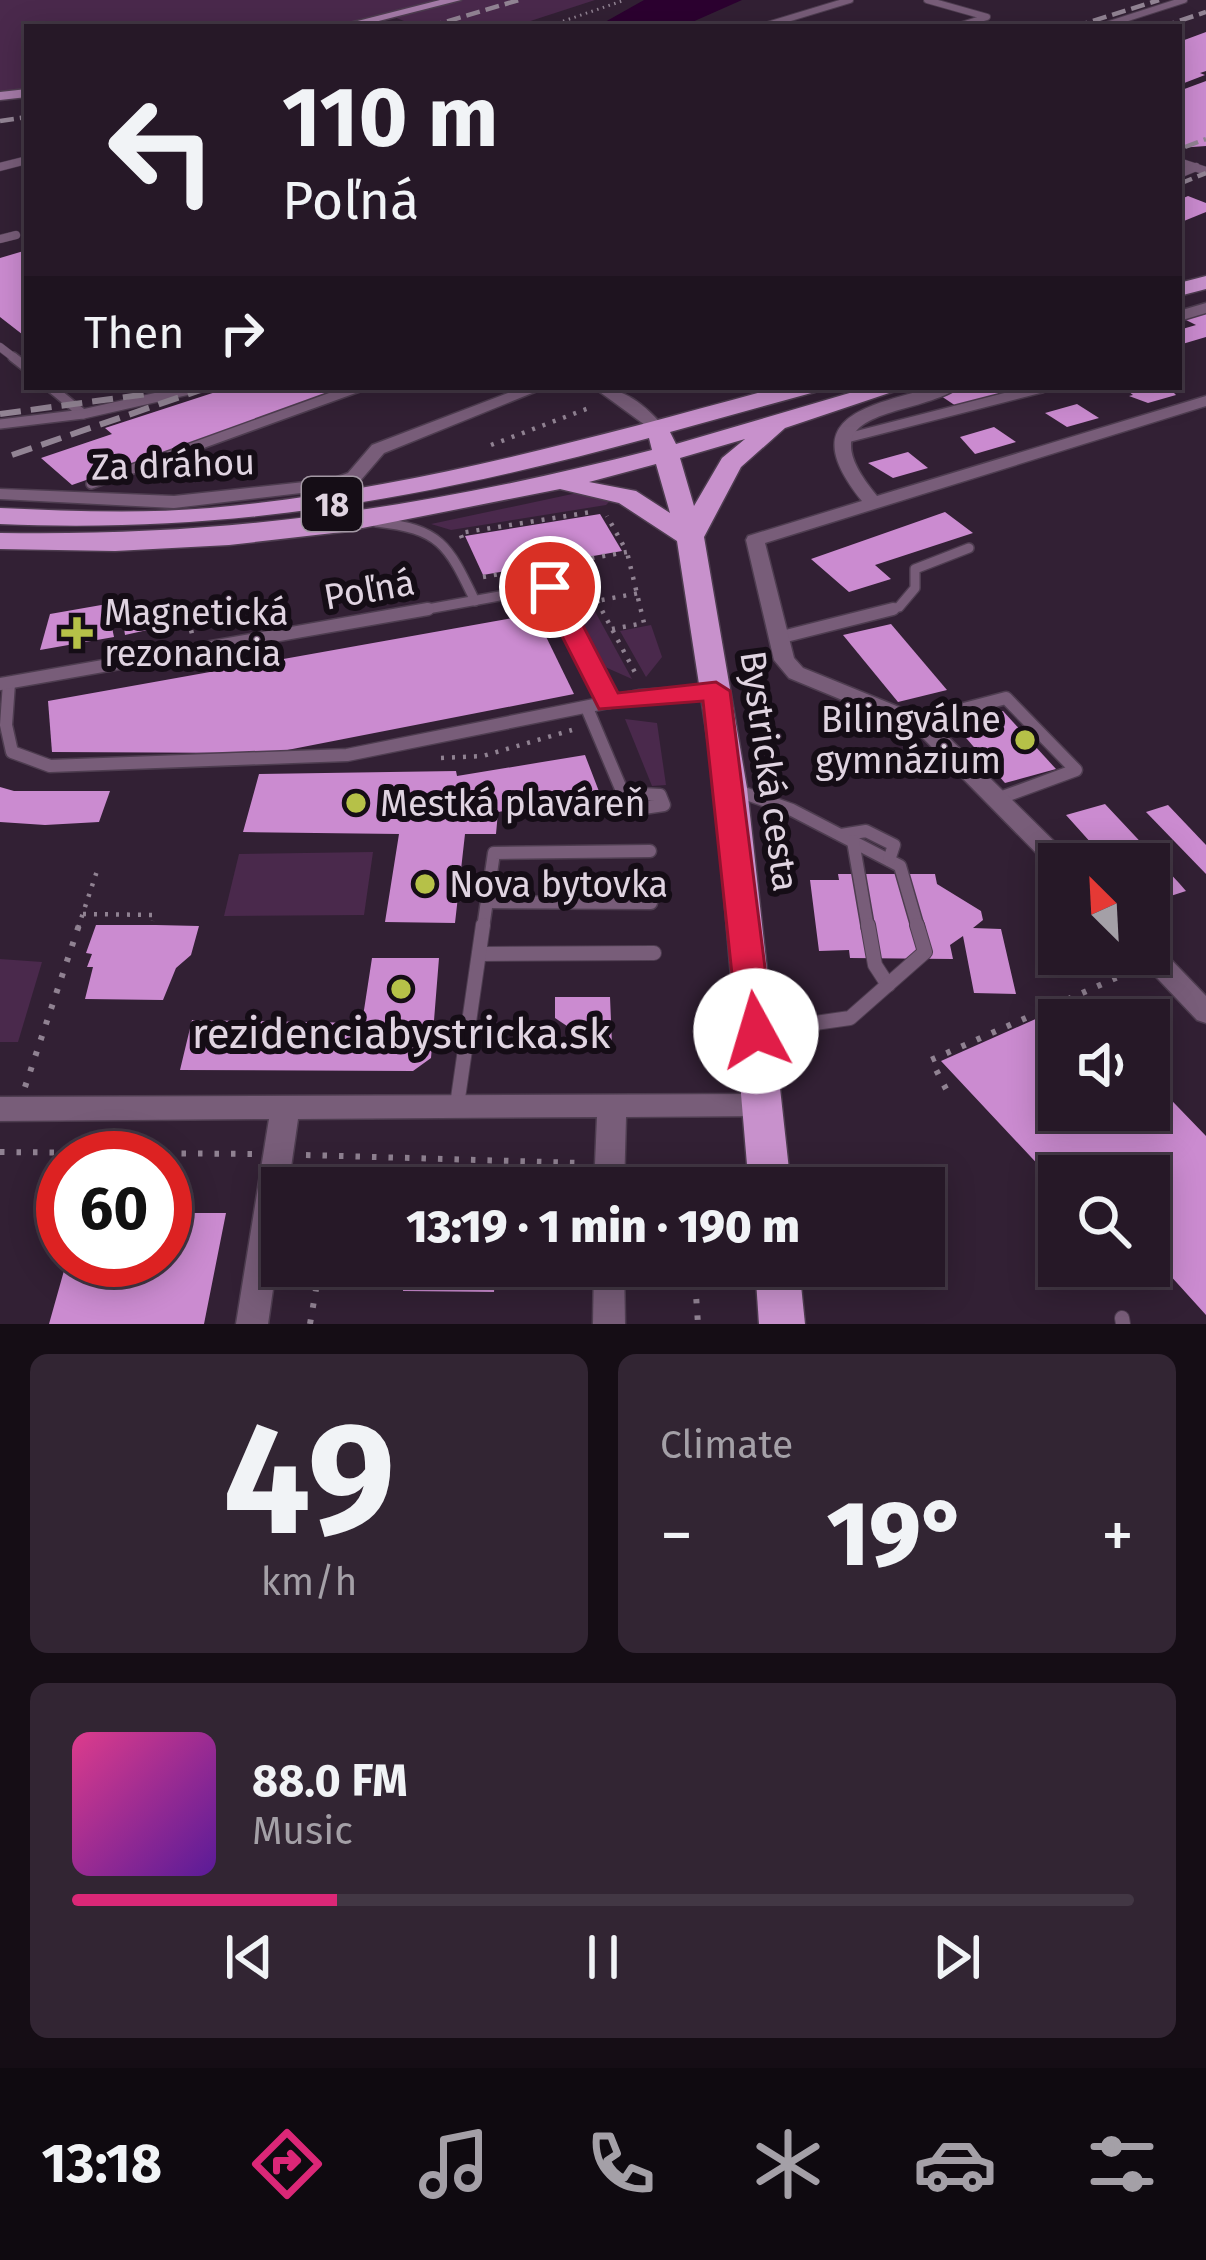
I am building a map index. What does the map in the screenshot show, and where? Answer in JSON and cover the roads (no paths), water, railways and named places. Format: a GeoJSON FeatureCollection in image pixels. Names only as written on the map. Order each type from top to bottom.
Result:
{"type":"FeatureCollection","features":[{"type":"Feature","properties":{"kind":"main road","name":"18"},"geometry":{"type":"LineString","coordinates":[[0,541],[185,543],[371,522],[550,484],[799,390]]}},
{"type":"Feature","properties":{"kind":"main road","name":"18"},"geometry":{"type":"LineString","coordinates":[[0,516],[175,520],[312,507],[794,416],[885,390]]}},
{"type":"Feature","properties":{"kind":"main road"},"geometry":{"type":"LineString","coordinates":[[550,484],[627,496],[690,537],[735,458],[794,416]]}},
{"type":"Feature","properties":{"kind":"main road","name":"Bystrická cesta"},"geometry":{"type":"LineString","coordinates":[[662,439],[690,537],[731,788],[768,1167]]}},
{"type":"Feature","properties":{"kind":"main road"},"geometry":{"type":"LineString","coordinates":[[778,1287],[782,1324]]}},
{"type":"Feature","properties":{"kind":"street"},"geometry":{"type":"LineString","coordinates":[[353,24],[455,0]]}},
{"type":"Feature","properties":{"kind":"street","name":"Za dráhou"},"geometry":{"type":"LineString","coordinates":[[0,494],[174,502],[334,484],[354,477],[378,448],[531,390]]}},
{"type":"Feature","properties":{"kind":"street"},"geometry":{"type":"LineString","coordinates":[[606,390],[635,406],[662,439]]}},
{"type":"Feature","properties":{"kind":"street"},"geometry":{"type":"LineString","coordinates":[[873,503],[842,472],[837,453],[843,439],[860,416],[942,390]]}},
{"type":"Feature","properties":{"kind":"street"},"geometry":{"type":"LineString","coordinates":[[1041,843],[923,725],[796,673],[778,638],[755,540],[1206,401]]}},
{"type":"Feature","properties":{"kind":"street"},"geometry":{"type":"LineString","coordinates":[[1170,975],[1206,1013]]}},
{"type":"Feature","properties":{"kind":"street"},"geometry":{"type":"LineString","coordinates":[[9,1109],[763,1105]]}},
{"type":"Feature","properties":{"kind":"street"},"geometry":{"type":"LineString","coordinates":[[609,1167],[612,1106]]}},
{"type":"Feature","properties":{"kind":"street"},"geometry":{"type":"LineString","coordinates":[[252,1324],[285,1109]]}},
{"type":"Feature","properties":{"kind":"street"},"geometry":{"type":"LineString","coordinates":[[609,1287],[609,1324]]}},
{"type":"Feature","properties":{"kind":"lane"},"geometry":{"type":"LineString","coordinates":[[771,24],[850,0]]}},
{"type":"Feature","properties":{"kind":"lane"},"geometry":{"type":"LineString","coordinates":[[927,0],[987,17],[965,24]]}},
{"type":"Feature","properties":{"kind":"lane"},"geometry":{"type":"LineString","coordinates":[[1109,24],[1184,0]]}},
{"type":"Feature","properties":{"kind":"lane"},"geometry":{"type":"LineString","coordinates":[[1182,163],[1206,171]]}},
{"type":"Feature","properties":{"kind":"lane"},"geometry":{"type":"LineString","coordinates":[[1182,173],[1196,167]]}},
{"type":"Feature","properties":{"kind":"lane"},"geometry":{"type":"LineString","coordinates":[[0,239],[16,235]]}},
{"type":"Feature","properties":{"kind":"lane"},"geometry":{"type":"LineString","coordinates":[[0,347],[24,366]]}},
{"type":"Feature","properties":{"kind":"lane"},"geometry":{"type":"LineString","coordinates":[[54,390],[83,414]]}},
{"type":"Feature","properties":{"kind":"lane"},"geometry":{"type":"LineString","coordinates":[[0,424],[83,414],[189,390]]}},
{"type":"Feature","properties":{"kind":"lane"},"geometry":{"type":"LineString","coordinates":[[92,484],[351,390]]}},
{"type":"Feature","properties":{"kind":"lane"},"geometry":{"type":"LineString","coordinates":[[843,439],[1034,390]]}},
{"type":"Feature","properties":{"kind":"lane"},"geometry":{"type":"LineString","coordinates":[[371,522],[414,525],[441,536],[475,601]]}},
{"type":"Feature","properties":{"kind":"lane"},"geometry":{"type":"LineString","coordinates":[[778,638],[899,608],[915,588],[915,569],[969,548]]}},
{"type":"Feature","properties":{"kind":"lane","name":"Poľná"},"geometry":{"type":"LineString","coordinates":[[5,684],[550,587],[609,703]]}},
{"type":"Feature","properties":{"kind":"lane"},"geometry":{"type":"LineString","coordinates":[[5,684],[12,752],[50,766],[347,755],[639,696],[716,691]]}},
{"type":"Feature","properties":{"kind":"lane"},"geometry":{"type":"LineString","coordinates":[[940,716],[1006,698],[1076,770],[998,799]]}},
{"type":"Feature","properties":{"kind":"lane"},"geometry":{"type":"LineString","coordinates":[[586,708],[623,793]]}},
{"type":"Feature","properties":{"kind":"lane"},"geometry":{"type":"LineString","coordinates":[[731,788],[900,866],[925,952],[850,1018],[756,1031]]}},
{"type":"Feature","properties":{"kind":"lane"},"geometry":{"type":"LineString","coordinates":[[847,838],[875,965],[888,985]]}},
{"type":"Feature","properties":{"kind":"lane"},"geometry":{"type":"LineString","coordinates":[[456,1107],[494,853],[650,850]]}},
{"type":"Feature","properties":{"kind":"lane"},"geometry":{"type":"LineString","coordinates":[[487,902],[651,903]]}},
{"type":"Feature","properties":{"kind":"lane"},"geometry":{"type":"LineString","coordinates":[[478,955],[654,953]]}},
{"type":"Feature","properties":{"kind":"railway"},"geometry":{"type":"LineString","coordinates":[[438,24],[519,0]]}},
{"type":"Feature","properties":{"kind":"railway"},"geometry":{"type":"LineString","coordinates":[[1083,24],[1159,0]]}},
{"type":"Feature","properties":{"kind":"railway"},"geometry":{"type":"LineString","coordinates":[[1170,24],[1206,12]]}},
{"type":"Feature","properties":{"kind":"railway"},"geometry":{"type":"LineString","coordinates":[[0,121],[24,117]]}},
{"type":"Feature","properties":{"kind":"railway"},"geometry":{"type":"LineString","coordinates":[[1185,147],[1206,139]]}},
{"type":"Feature","properties":{"kind":"railway"},"geometry":{"type":"LineString","coordinates":[[1182,183],[1206,173]]}},
{"type":"Feature","properties":{"kind":"railway"},"geometry":{"type":"LineString","coordinates":[[12,455],[200,390]]}},
{"type":"Feature","properties":{"kind":"railway"},"geometry":{"type":"LineString","coordinates":[[0,414],[148,394]]}},
{"type":"Feature","properties":{"kind":"place","name":"Magnetická rezonancia"},"geometry":{"type":"Point","coordinates":[77,633]}},
{"type":"Feature","properties":{"kind":"place","name":"Bilingválne gymnázium"},"geometry":{"type":"Point","coordinates":[1025,740]}},
{"type":"Feature","properties":{"kind":"place","name":"Mestká plaváreň"},"geometry":{"type":"Point","coordinates":[356,803]}},
{"type":"Feature","properties":{"kind":"place","name":"Nova bytovka"},"geometry":{"type":"Point","coordinates":[425,884]}},
{"type":"Feature","properties":{"kind":"place","name":"rezidenciabystricka.sk"},"geometry":{"type":"Point","coordinates":[401,989]}}]}
